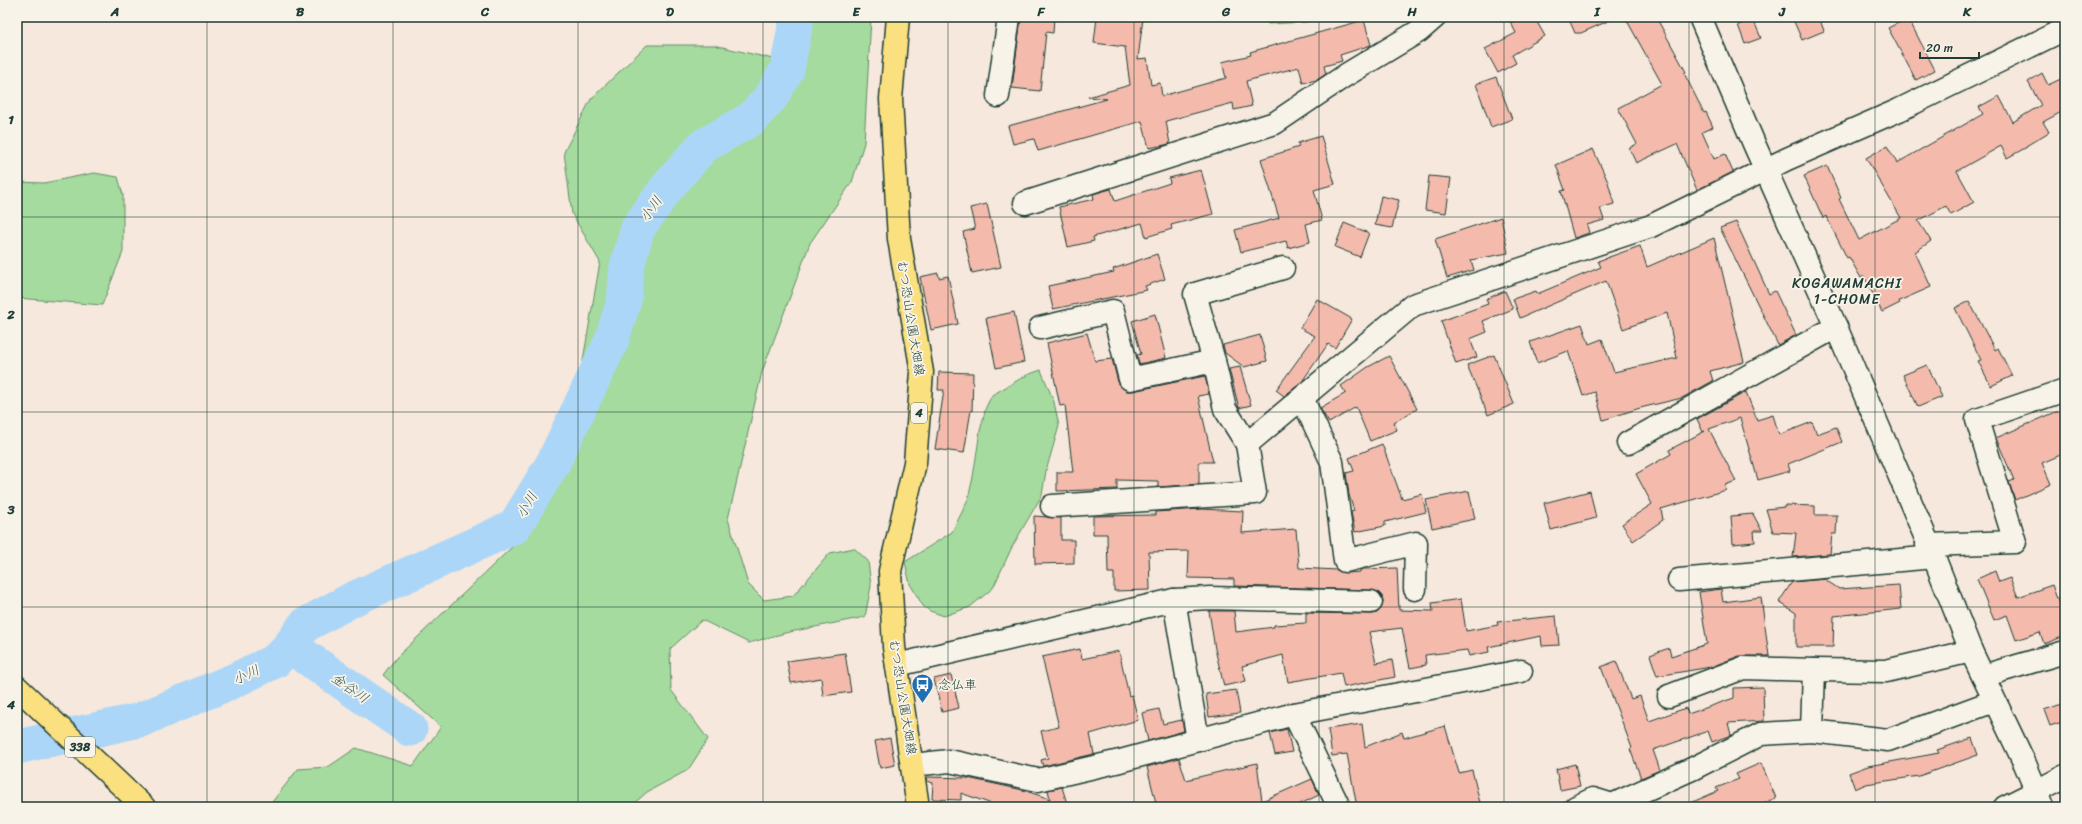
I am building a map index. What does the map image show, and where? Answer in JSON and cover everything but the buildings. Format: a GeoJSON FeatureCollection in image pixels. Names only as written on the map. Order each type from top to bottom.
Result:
{"type":"FeatureCollection","features":[{"type":"Feature","properties":{"kind":"main road","name":"むつ恐山公園大畑線"},"geometry":{"type":"LineString","coordinates":[[898,17],[891,99],[899,239],[922,372],[915,463],[890,571],[894,648],[913,764],[918,807]]}},
{"type":"Feature","properties":{"kind":"main road","name":"338"},"geometry":{"type":"LineString","coordinates":[[17,687],[144,807]]}},
{"type":"Feature","properties":{"kind":"street"},"geometry":{"type":"LineString","coordinates":[[998,96],[1008,17]]}},
{"type":"Feature","properties":{"kind":"street"},"geometry":{"type":"LineString","coordinates":[[1025,203],[1276,123],[1346,75],[1419,31],[1435,17]]}},
{"type":"Feature","properties":{"kind":"street"},"geometry":{"type":"LineString","coordinates":[[1700,17],[1836,327],[1930,551],[1970,651],[2040,799]]}},
{"type":"Feature","properties":{"kind":"street"},"geometry":{"type":"LineString","coordinates":[[1247,444],[1413,306],[1651,226],[1766,170],[1898,110],[2065,29]]}},
{"type":"Feature","properties":{"kind":"street"},"geometry":{"type":"LineString","coordinates":[[1052,506],[1255,493],[1247,444],[1225,408],[1214,361],[1195,294],[1283,268]]}},
{"type":"Feature","properties":{"kind":"street"},"geometry":{"type":"LineString","coordinates":[[1040,328],[1113,311],[1130,379],[1214,361]]}},
{"type":"Feature","properties":{"kind":"street"},"geometry":{"type":"LineString","coordinates":[[1628,443],[1836,327]]}},
{"type":"Feature","properties":{"kind":"street"},"geometry":{"type":"LineString","coordinates":[[1679,580],[2015,542],[1977,420],[2065,390]]}},
{"type":"Feature","properties":{"kind":"street"},"geometry":{"type":"LineString","coordinates":[[1302,398],[1332,462],[1345,561],[1416,543],[1415,589]]}},
{"type":"Feature","properties":{"kind":"street"},"geometry":{"type":"LineString","coordinates":[[897,665],[1174,600],[1210,598],[1372,602]]}},
{"type":"Feature","properties":{"kind":"street"},"geometry":{"type":"LineString","coordinates":[[1174,600],[1198,740]]}},
{"type":"Feature","properties":{"kind":"street"},"geometry":{"type":"LineString","coordinates":[[1668,696],[1743,668],[1886,671],[1970,651]]}},
{"type":"Feature","properties":{"kind":"street"},"geometry":{"type":"LineString","coordinates":[[1983,676],[2065,652]]}},
{"type":"Feature","properties":{"kind":"street"},"geometry":{"type":"LineString","coordinates":[[1812,731],[1814,670]]}},
{"type":"Feature","properties":{"kind":"street"},"geometry":{"type":"LineString","coordinates":[[913,764],[949,761],[1038,780],[1120,761],[1294,714],[1521,671]]}},
{"type":"Feature","properties":{"kind":"street"},"geometry":{"type":"LineString","coordinates":[[1576,807],[1593,799],[1612,805],[1694,768],[1761,734],[1812,731],[1888,740],[1994,701]]}},
{"type":"Feature","properties":{"kind":"street"},"geometry":{"type":"LineString","coordinates":[[1294,714],[1339,807]]}},
{"type":"Feature","properties":{"kind":"street"},"geometry":{"type":"LineString","coordinates":[[2005,807],[2040,799],[2065,776]]}},
{"type":"Feature","properties":{"kind":"green space"},"geometry":{"type":"Polygon","coordinates":[[[791,17],[871,18],[864,143],[852,182],[810,243],[762,372],[728,519],[748,584],[764,600],[793,596],[830,553],[854,548],[868,561],[871,586],[865,617],[785,633],[749,643],[702,620],[670,649],[671,690],[708,739],[688,770],[647,792],[630,807],[268,807],[298,769],[328,767],[356,748],[413,766],[441,727],[383,675],[396,658],[534,526],[569,441],[600,262],[572,214],[564,152],[591,99],[647,45],[714,45],[773,59],[791,17]]]}},
{"type":"Feature","properties":{"kind":"green space"},"geometry":{"type":"Polygon","coordinates":[[[1267,17],[1320,17],[1306,22],[1268,24],[1267,17]]]}},
{"type":"Feature","properties":{"kind":"green space"},"geometry":{"type":"Polygon","coordinates":[[[94,173],[118,177],[123,195],[123,252],[102,305],[17,298],[17,182],[44,183],[94,173]]]}},
{"type":"Feature","properties":{"kind":"green space"},"geometry":{"type":"Polygon","coordinates":[[[1041,370],[1054,402],[1059,426],[1046,471],[1042,495],[1012,547],[993,588],[970,607],[944,616],[930,611],[923,606],[910,584],[905,562],[952,532],[968,499],[980,431],[986,407],[992,395],[1027,375],[1041,370]]]}},
{"type":"Feature","properties":{"kind":"waterway","name":"小川"},"geometry":{"type":"LineString","coordinates":[[17,747],[140,720],[233,681],[275,661],[290,646],[305,625],[353,599],[514,527],[553,463],[611,342],[624,301],[627,266],[638,228],[665,190],[703,146],[751,119],[771,97],[787,70],[797,17]]}},
{"type":"Feature","properties":{"kind":"waterway","name":"金谷川"},"geometry":{"type":"LineString","coordinates":[[290,646],[410,729]]}},
{"type":"Feature","properties":{"kind":"place","name":"念仏車"},"geometry":{"type":"Point","coordinates":[922,704]}},
{"type":"Feature","properties":{"kind":"district","name":"KOGAWAMACHI 1-CHOME"},"geometry":{"type":"Point","coordinates":[1847,292]}}]}
